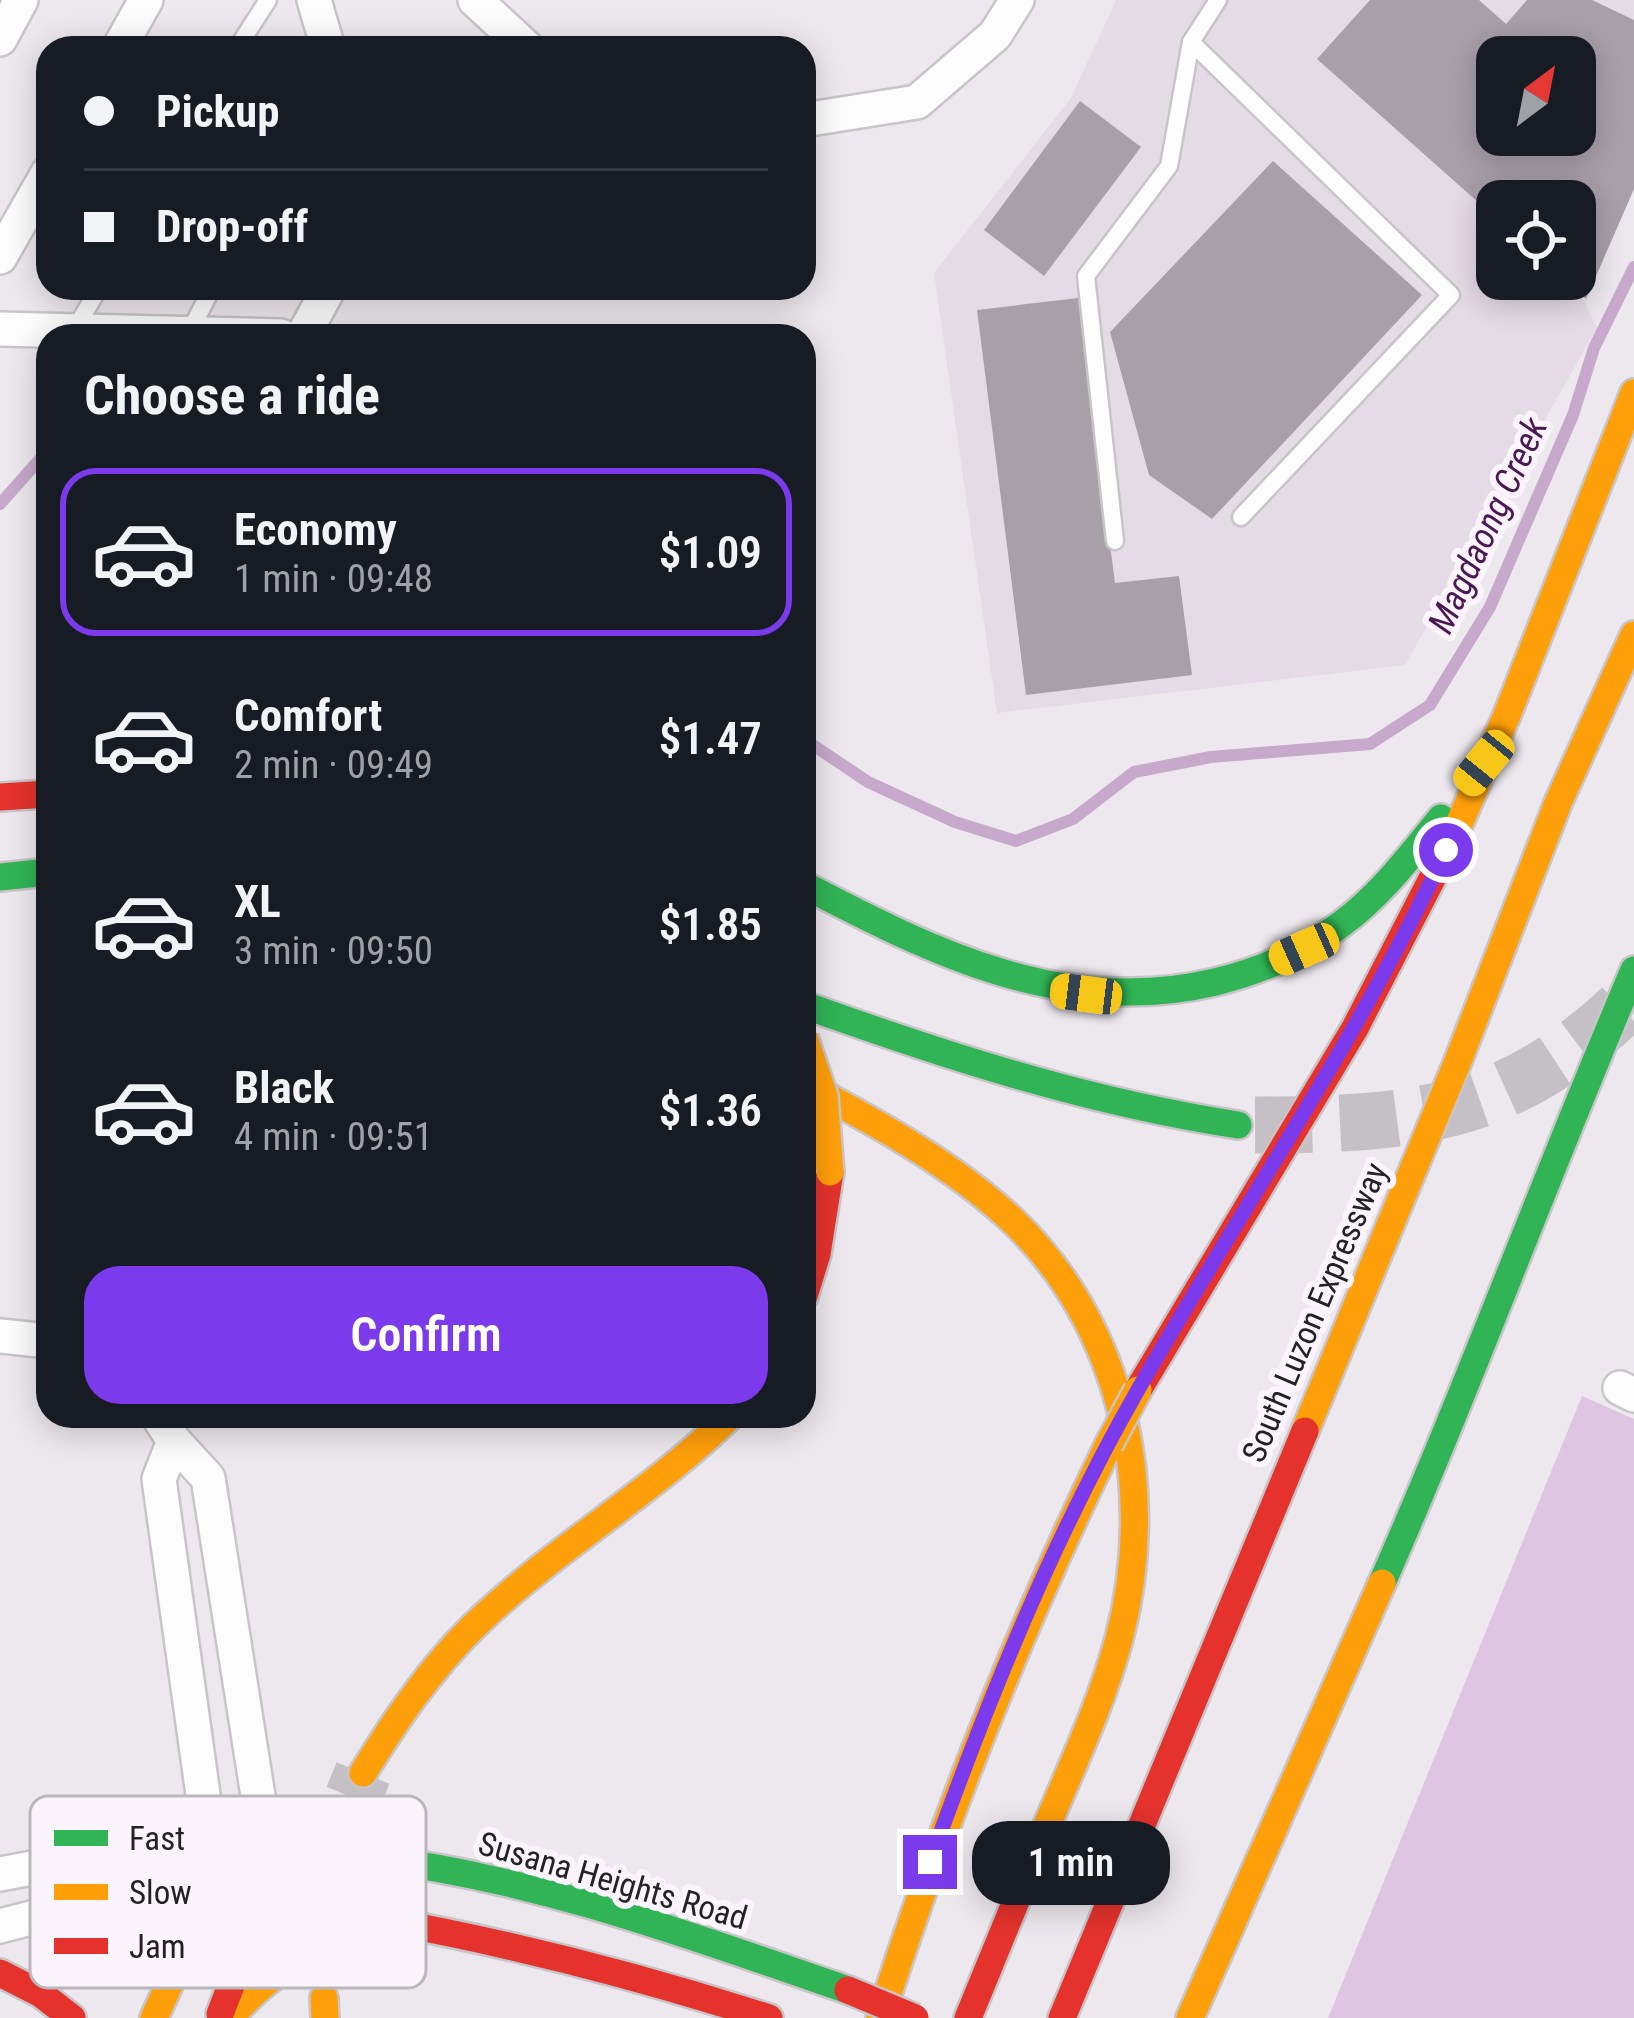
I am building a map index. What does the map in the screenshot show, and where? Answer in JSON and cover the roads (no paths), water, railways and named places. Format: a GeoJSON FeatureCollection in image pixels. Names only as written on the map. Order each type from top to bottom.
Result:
{"type":"FeatureCollection","features":[{"type":"Feature","properties":{"kind":"main road"},"geometry":{"type":"LineString","coordinates":[[880,2018],[974,1742],[1041,1580],[1138,1390],[1395,955],[1484,763],[1634,393]]}},
{"type":"Feature","properties":{"kind":"main road","name":"South Luzon Expressway"},"geometry":{"type":"LineString","coordinates":[[1062,2018],[1458,1061],[1558,803],[1634,635]]}},
{"type":"Feature","properties":{"kind":"main road"},"geometry":{"type":"LineString","coordinates":[[816,891],[908,940],[979,970],[1086,994],[1161,993],[1253,971],[1328,934],[1406,860],[1484,763]]}},
{"type":"Feature","properties":{"kind":"main road"},"geometry":{"type":"LineString","coordinates":[[0,796],[36,794]]}},
{"type":"Feature","properties":{"kind":"main road"},"geometry":{"type":"LineString","coordinates":[[0,877],[36,873]]}},
{"type":"Feature","properties":{"kind":"main road"},"geometry":{"type":"LineString","coordinates":[[1190,2018],[1438,1456],[1634,970]]}},
{"type":"Feature","properties":{"kind":"main road"},"geometry":{"type":"LineString","coordinates":[[816,1009],[984,1069],[1088,1098],[1238,1125]]}},
{"type":"Feature","properties":{"kind":"main road"},"geometry":{"type":"LineString","coordinates":[[816,1073],[824,1096],[830,1172],[816,1257]]}},
{"type":"Feature","properties":{"kind":"main road"},"geometry":{"type":"LineString","coordinates":[[816,1091],[921,1149],[1036,1245],[1068,1286],[1093,1330],[1121,1398],[1128,1434],[1136,1489],[1136,1549],[1119,1641],[968,2018]]}},
{"type":"Feature","properties":{"kind":"main road"},"geometry":{"type":"LineString","coordinates":[[363,1773],[399,1715],[477,1624],[718,1428]]}},
{"type":"Feature","properties":{"kind":"main road","name":"Susana Heights Road"},"geometry":{"type":"LineString","coordinates":[[426,1866],[538,1889],[648,1922],[848,1990],[915,2018]]}},
{"type":"Feature","properties":{"kind":"main road"},"geometry":{"type":"LineString","coordinates":[[426,1927],[541,1952],[770,2018]]}},
{"type":"Feature","properties":{"kind":"main road"},"geometry":{"type":"LineString","coordinates":[[0,1973],[41,1994],[72,2018]]}},
{"type":"Feature","properties":{"kind":"main road"},"geometry":{"type":"LineString","coordinates":[[154,2018],[168,1988]]}},
{"type":"Feature","properties":{"kind":"main road"},"geometry":{"type":"LineString","coordinates":[[218,2018],[230,1988]]}},
{"type":"Feature","properties":{"kind":"main road"},"geometry":{"type":"LineString","coordinates":[[230,2018],[257,1988]]}},
{"type":"Feature","properties":{"kind":"street"},"geometry":{"type":"LineString","coordinates":[[0,39],[21,0]]}},
{"type":"Feature","properties":{"kind":"street"},"geometry":{"type":"LineString","coordinates":[[126,36],[146,0]]}},
{"type":"Feature","properties":{"kind":"street"},"geometry":{"type":"LineString","coordinates":[[314,0],[324,36]]}},
{"type":"Feature","properties":{"kind":"street"},"geometry":{"type":"LineString","coordinates":[[476,0],[514,36]]}},
{"type":"Feature","properties":{"kind":"street"},"geometry":{"type":"LineString","coordinates":[[816,118],[917,102],[995,34],[1017,0]]}},
{"type":"Feature","properties":{"kind":"street"},"geometry":{"type":"LineString","coordinates":[[0,257],[36,193]]}},
{"type":"Feature","properties":{"kind":"street"},"geometry":{"type":"LineString","coordinates":[[0,329],[36,329]]}},
{"type":"Feature","properties":{"kind":"street"},"geometry":{"type":"LineString","coordinates":[[0,1336],[36,1339]]}},
{"type":"Feature","properties":{"kind":"street"},"geometry":{"type":"LineString","coordinates":[[166,1428],[159,1479],[204,1796]]}},
{"type":"Feature","properties":{"kind":"street"},"geometry":{"type":"LineString","coordinates":[[166,1428],[208,1478],[258,1796]]}},
{"type":"Feature","properties":{"kind":"street"},"geometry":{"type":"LineString","coordinates":[[0,1874],[30,1868]]}},
{"type":"Feature","properties":{"kind":"street"},"geometry":{"type":"LineString","coordinates":[[0,1926],[30,1918]]}},
{"type":"Feature","properties":{"kind":"lane"},"geometry":{"type":"LineString","coordinates":[[245,36],[268,0]]}},
{"type":"Feature","properties":{"kind":"lane"},"geometry":{"type":"LineString","coordinates":[[1115,541],[1086,276],[1169,166],[1191,42],[1218,0]]}},
{"type":"Feature","properties":{"kind":"lane"},"geometry":{"type":"LineString","coordinates":[[1191,42],[1451,295],[1241,517]]}},
{"type":"Feature","properties":{"kind":"waterway","name":"Magdaong Creek"},"geometry":{"type":"LineString","coordinates":[[816,747],[868,782],[955,822],[1016,841],[1073,819],[1134,772],[1211,757],[1370,744],[1430,705],[1490,607],[1573,415],[1594,348],[1634,267]]}},
{"type":"Feature","properties":{"kind":"waterway","name":"Magdaong Creek"},"geometry":{"type":"LineString","coordinates":[[0,504],[36,464]]}},
{"type":"Feature","properties":{"kind":"tunnel"},"geometry":{"type":"LineString","coordinates":[[1255,1125],[1361,1122],[1452,1107],[1537,1073],[1622,1008]]}},
{"type":"Feature","properties":{"kind":"tunnel"},"geometry":{"type":"LineString","coordinates":[[354,1796],[363,1773]]}}]}
